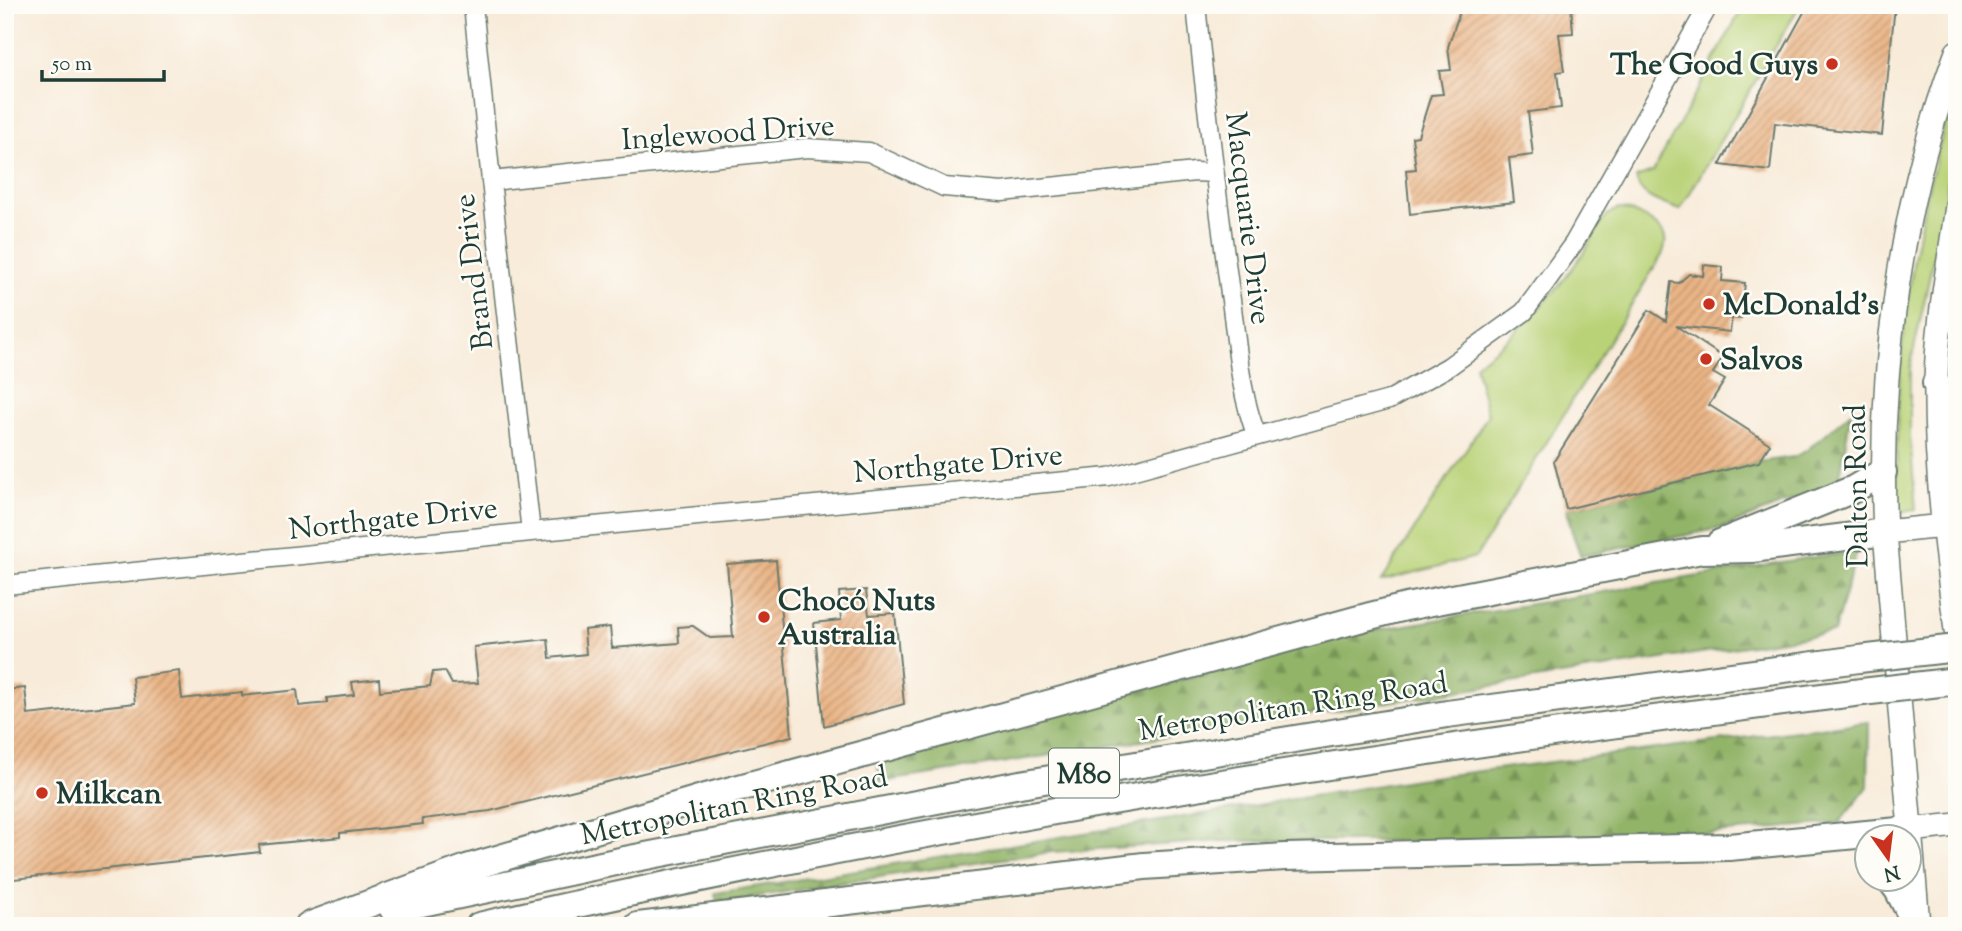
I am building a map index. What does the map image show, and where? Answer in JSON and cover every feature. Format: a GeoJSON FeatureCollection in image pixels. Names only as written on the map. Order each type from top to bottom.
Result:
{"type":"FeatureCollection","features":[{"type":"Feature","properties":{"kind":"highway"},"geometry":{"type":"LineString","coordinates":[[1936,383],[1957,420]]}},
{"type":"Feature","properties":{"kind":"highway"},"geometry":{"type":"LineString","coordinates":[[1702,550],[1854,489],[1883,472]]}},
{"type":"Feature","properties":{"kind":"highway"},"geometry":{"type":"LineString","coordinates":[[308,926],[467,868],[693,801],[1406,607],[1702,550],[1752,549],[1885,532]]}},
{"type":"Feature","properties":{"kind":"highway","name":"Metropolitan Ring Road"},"geometry":{"type":"LineString","coordinates":[[316,926],[625,860],[1020,784],[1447,714],[1957,648]]}},
{"type":"Feature","properties":{"kind":"highway","name":"M80"},"geometry":{"type":"LineString","coordinates":[[479,926],[776,863],[1060,809],[1510,738],[1957,681]]}},
{"type":"Feature","properties":{"kind":"highway"},"geometry":{"type":"LineString","coordinates":[[638,926],[1144,866],[1284,858],[1854,841]]}},
{"type":"Feature","properties":{"kind":"highway"},"geometry":{"type":"LineString","coordinates":[[1899,892],[1918,926]]}},
{"type":"Feature","properties":{"kind":"main road","name":"Dalton Road"},"geometry":{"type":"LineString","coordinates":[[1908,822],[1885,532],[1883,472],[1887,379],[1906,233],[1931,127],[1957,52]]}},
{"type":"Feature","properties":{"kind":"main road"},"geometry":{"type":"LineString","coordinates":[[1957,206],[1938,341],[1936,383],[1938,462],[1950,526],[1957,638]]}},
{"type":"Feature","properties":{"kind":"main road"},"geometry":{"type":"LineString","coordinates":[[1885,532],[1950,526]]}},
{"type":"Feature","properties":{"kind":"main road"},"geometry":{"type":"LineString","coordinates":[[1924,828],[1957,825]]}},
{"type":"Feature","properties":{"kind":"main road","name":"Dalton Road"},"geometry":{"type":"LineString","coordinates":[[1915,892],[1918,926]]}},
{"type":"Feature","properties":{"kind":"street","name":"Brand Drive"},"geometry":{"type":"LineString","coordinates":[[473,5],[531,532]]}},
{"type":"Feature","properties":{"kind":"street","name":"Macquarie Drive"},"geometry":{"type":"LineString","coordinates":[[1196,5],[1214,173],[1241,373],[1249,417],[1257,436]]}},
{"type":"Feature","properties":{"kind":"street","name":"Northgate Drive"},"geometry":{"type":"LineString","coordinates":[[5,585],[1109,477],[1389,400],[1448,367],[1524,312],[1574,243],[1709,5]]}},
{"type":"Feature","properties":{"kind":"street","name":"Inglewood Drive"},"geometry":{"type":"LineString","coordinates":[[491,181],[807,148],[869,152],[944,187],[1002,192],[1195,172],[1214,173]]}},
{"type":"Feature","properties":{"kind":"green space"},"geometry":{"type":"Polygon","coordinates":[[[1744,5],[1800,5],[1680,210],[1646,195],[1636,178],[1653,172],[1744,5]]]}},
{"type":"Feature","properties":{"kind":"green space"},"geometry":{"type":"Polygon","coordinates":[[[1957,88],[1957,127],[1942,218],[1910,368],[1910,437],[1916,510],[1898,512],[1898,405],[1908,297],[1928,191],[1957,88]]]}},
{"type":"Feature","properties":{"kind":"green space"},"geometry":{"type":"Polygon","coordinates":[[[1618,209],[1638,214],[1663,233],[1665,245],[1662,255],[1476,557],[1381,581],[1488,415],[1475,365],[1537,311],[1576,264],[1604,220],[1618,209]]]}},
{"type":"Feature","properties":{"kind":"green space"},"geometry":{"type":"Polygon","coordinates":[[[1851,412],[1839,482],[1722,528],[1581,556],[1566,509],[1759,462],[1794,457],[1806,451],[1851,412]]]}},
{"type":"Feature","properties":{"kind":"green space"},"geometry":{"type":"Polygon","coordinates":[[[1857,552],[1834,632],[880,782],[877,756],[1364,632],[1806,558],[1857,552]]]}},
{"type":"Feature","properties":{"kind":"green space"},"geometry":{"type":"Polygon","coordinates":[[[1869,722],[1868,787],[1839,823],[1613,841],[1219,841],[1052,852],[717,903],[715,893],[1417,779],[1869,722]]]}},
{"type":"Feature","properties":{"kind":"building"},"geometry":{"type":"Polygon","coordinates":[[[1462,5],[1571,5],[1573,33],[1559,34],[1564,71],[1557,72],[1561,108],[1528,112],[1533,155],[1509,158],[1514,202],[1410,214],[1406,170],[1416,169],[1412,137],[1418,136],[1431,95],[1443,94],[1439,71],[1451,70],[1448,47],[1462,5]]]}},
{"type":"Feature","properties":{"kind":"building","name":"The Good Guys"},"geometry":{"type":"Polygon","coordinates":[[[1808,5],[1895,5],[1882,135],[1775,123],[1770,171],[1720,165],[1808,5]]]}},
{"type":"Feature","properties":{"kind":"building"},"geometry":{"type":"Polygon","coordinates":[[[1704,265],[1723,267],[1722,281],[1745,283],[1741,319],[1732,318],[1730,332],[1676,326],[1723,357],[1713,373],[1725,380],[1709,405],[1770,444],[1759,462],[1566,509],[1554,461],[1649,310],[1666,321],[1671,282],[1679,283],[1689,274],[1703,276],[1704,265]]]}},
{"type":"Feature","properties":{"kind":"building"},"geometry":{"type":"Polygon","coordinates":[[[776,560],[792,736],[490,811],[422,819],[423,824],[340,833],[340,837],[259,845],[260,852],[5,880],[5,690],[25,688],[28,715],[135,703],[132,677],[179,671],[182,699],[242,692],[242,696],[297,690],[299,706],[327,703],[327,698],[354,695],[352,682],[379,679],[380,691],[430,686],[433,672],[445,671],[452,684],[478,683],[474,647],[548,639],[550,658],[586,654],[584,630],[610,627],[612,648],[679,643],[678,627],[693,626],[710,638],[733,637],[727,564],[776,560]]]}},
{"type":"Feature","properties":{"kind":"building"},"geometry":{"type":"Polygon","coordinates":[[[866,590],[869,615],[895,613],[904,704],[824,726],[814,623],[841,620],[839,592],[866,590]]]}},
{"type":"Feature","properties":{"kind":"place","name":"The Good Guys"},"geometry":{"type":"Point","coordinates":[1832,64]}},
{"type":"Feature","properties":{"kind":"place","name":"McDonald's"},"geometry":{"type":"Point","coordinates":[1709,304]}},
{"type":"Feature","properties":{"kind":"place","name":"Salvos"},"geometry":{"type":"Point","coordinates":[1706,359]}},
{"type":"Feature","properties":{"kind":"place","name":"Chocó Nuts Australia"},"geometry":{"type":"Point","coordinates":[764,617]}},
{"type":"Feature","properties":{"kind":"place","name":"Milkcan"},"geometry":{"type":"Point","coordinates":[42,793]}}]}
